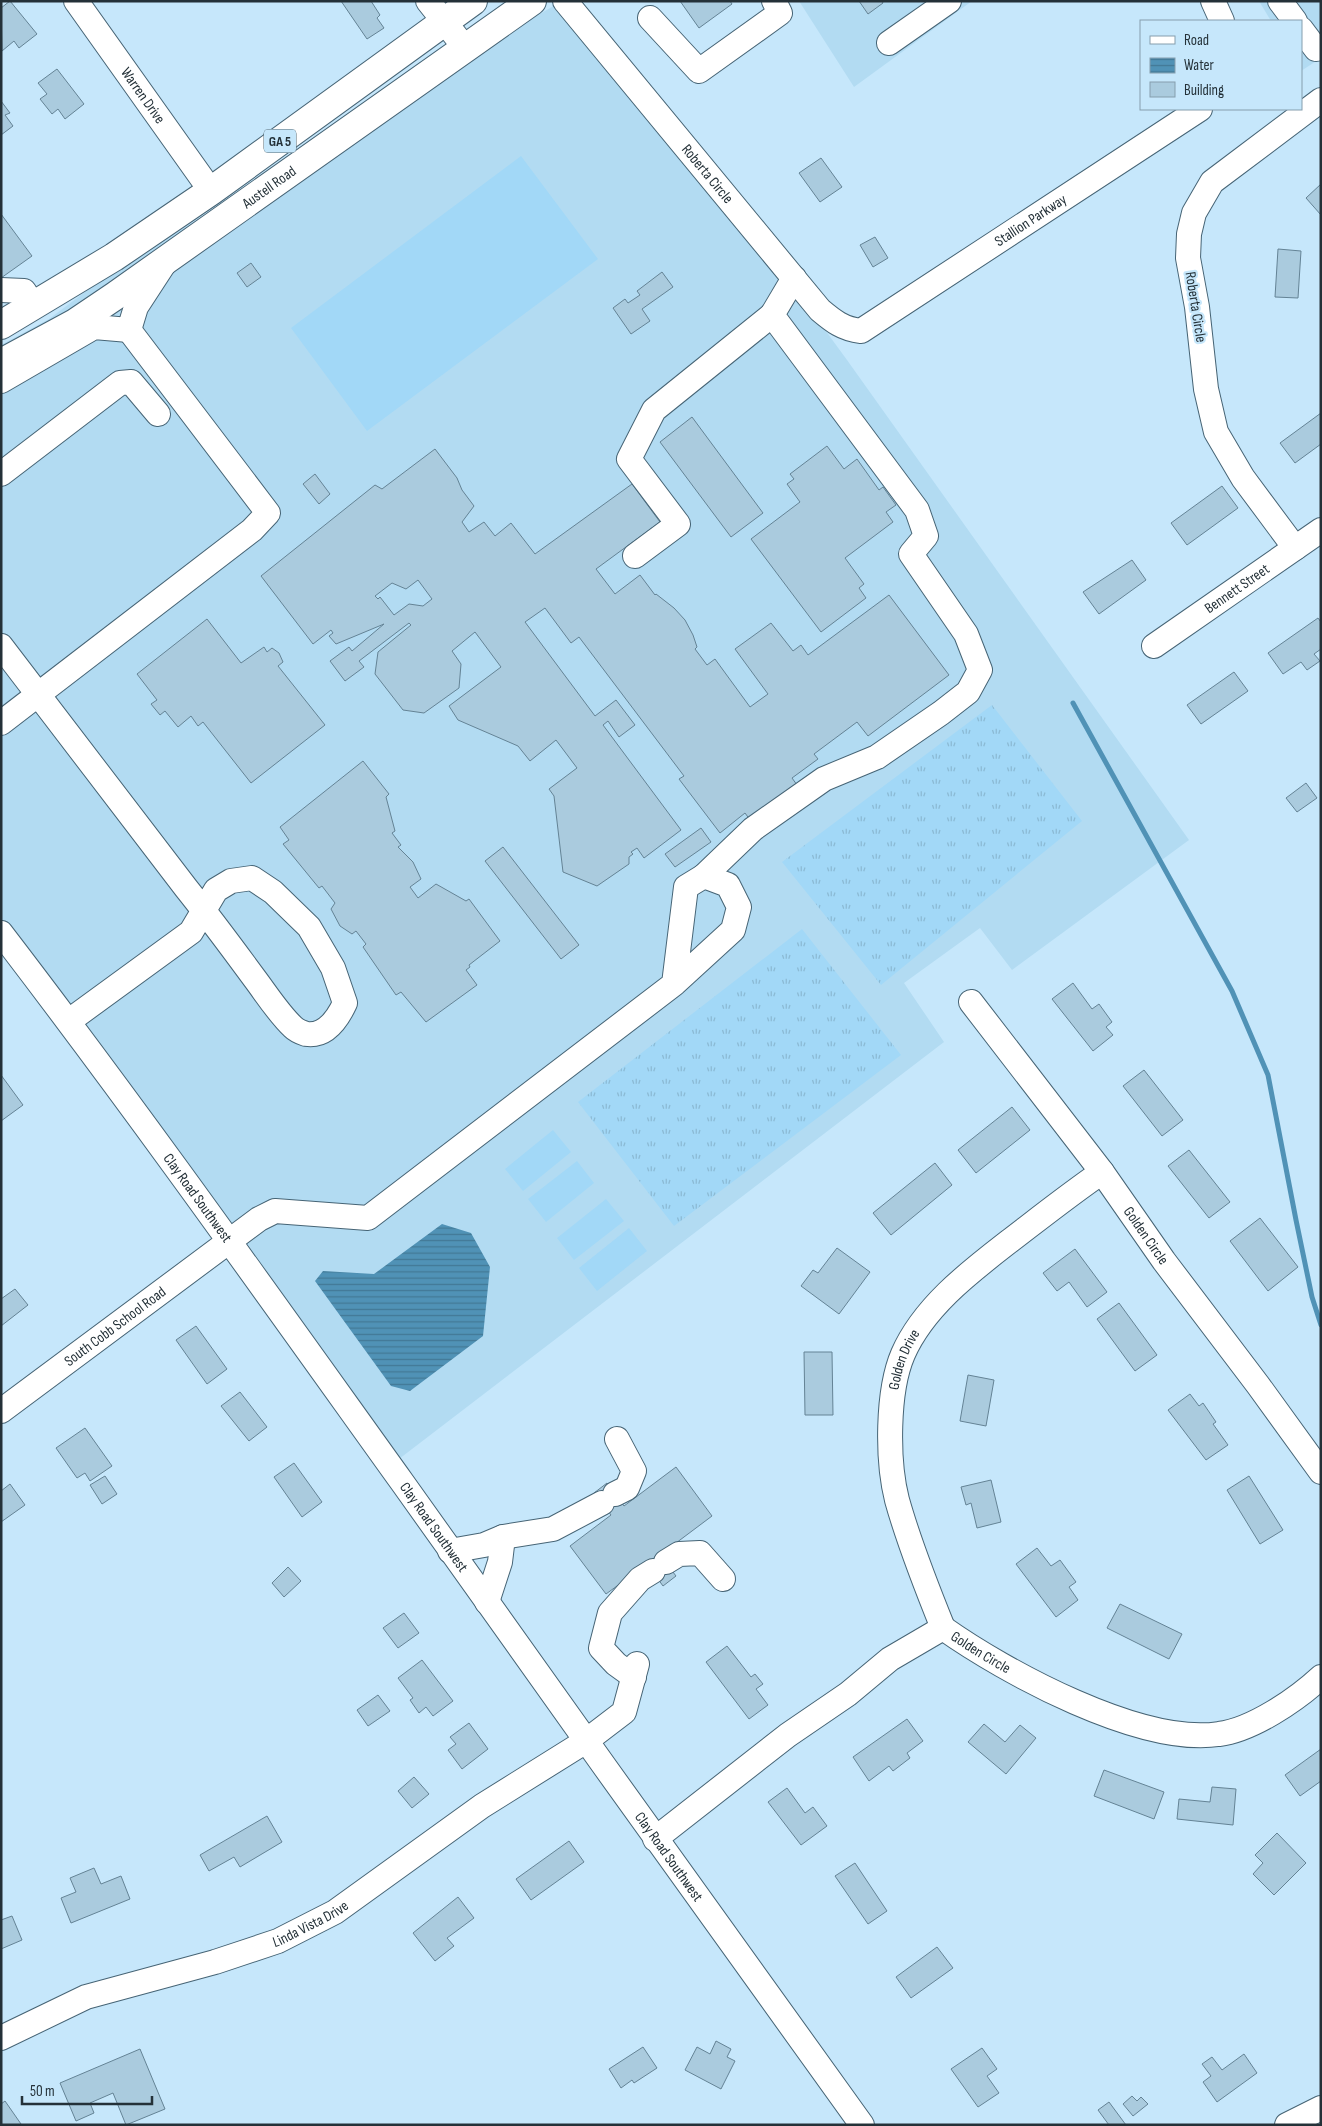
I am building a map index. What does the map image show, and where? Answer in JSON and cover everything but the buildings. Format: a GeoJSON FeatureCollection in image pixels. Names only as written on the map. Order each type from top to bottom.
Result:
{"type":"FeatureCollection","features":[{"type":"Feature","properties":{"kind":"main road","name":"GA 5"},"geometry":{"type":"LineString","coordinates":[[1,325],[114,257],[211,191],[436,12],[474,1]]}},
{"type":"Feature","properties":{"kind":"main road","name":"Austell Road"},"geometry":{"type":"LineString","coordinates":[[1,362],[75,323],[166,261],[532,1]]}},
{"type":"Feature","properties":{"kind":"street","name":"Warren Drive"},"geometry":{"type":"LineString","coordinates":[[76,1],[211,191]]}},
{"type":"Feature","properties":{"kind":"street","name":"Roberta Circle"},"geometry":{"type":"LineString","coordinates":[[565,1],[820,310],[837,324],[861,331]]}},
{"type":"Feature","properties":{"kind":"street"},"geometry":{"type":"LineString","coordinates":[[650,18],[699,71],[780,13],[774,1]]}},
{"type":"Feature","properties":{"kind":"street"},"geometry":{"type":"LineString","coordinates":[[889,43],[949,1]]}},
{"type":"Feature","properties":{"kind":"street"},"geometry":{"type":"LineString","coordinates":[[1213,1],[1222,20]]}},
{"type":"Feature","properties":{"kind":"street"},"geometry":{"type":"LineString","coordinates":[[1280,1],[1294,20]]}},
{"type":"Feature","properties":{"kind":"street"},"geometry":{"type":"LineString","coordinates":[[436,12],[466,49]]}},
{"type":"Feature","properties":{"kind":"street"},"geometry":{"type":"LineString","coordinates":[[1302,31],[1312,51]]}},
{"type":"Feature","properties":{"kind":"street","name":"Roberta Circle"},"geometry":{"type":"LineString","coordinates":[[1295,548],[1243,478],[1216,432],[1206,389],[1197,307],[1188,258],[1194,213],[1212,182],[1321,100]]}},
{"type":"Feature","properties":{"kind":"street","name":"Stallion Parkway"},"geometry":{"type":"LineString","coordinates":[[861,331],[1198,110]]}},
{"type":"Feature","properties":{"kind":"street"},"geometry":{"type":"LineString","coordinates":[[129,330],[136,306],[166,261]]}},
{"type":"Feature","properties":{"kind":"street"},"geometry":{"type":"LineString","coordinates":[[636,556],[678,524],[629,460],[654,410],[772,314],[794,278]]}},
{"type":"Feature","properties":{"kind":"street"},"geometry":{"type":"LineString","coordinates":[[1,290],[24,291],[34,306]]}},
{"type":"Feature","properties":{"kind":"street"},"geometry":{"type":"LineString","coordinates":[[674,984],[686,887],[704,876],[753,829],[824,779],[877,757],[941,713],[968,692],[980,670],[966,634],[911,554],[926,536],[918,510],[772,314]]}},
{"type":"Feature","properties":{"kind":"street"},"geometry":{"type":"LineString","coordinates":[[1,381],[94,327],[129,330],[268,513],[252,530],[1,723]]}},
{"type":"Feature","properties":{"kind":"street"},"geometry":{"type":"LineString","coordinates":[[1,474],[120,383],[131,382],[158,414]]}},
{"type":"Feature","properties":{"kind":"street","name":"Bennett Street"},"geometry":{"type":"LineString","coordinates":[[1154,646],[1321,530]]}},
{"type":"Feature","properties":{"kind":"street"},"geometry":{"type":"LineString","coordinates":[[1,646],[203,910],[294,1028],[306,1034],[319,1033],[338,1018],[345,1003],[333,968],[309,927],[273,892],[252,878],[231,881],[216,890],[203,910],[191,932],[69,1021]]}},
{"type":"Feature","properties":{"kind":"street","name":"South Cobb School Road"},"geometry":{"type":"LineString","coordinates":[[1,1411],[259,1219],[275,1211],[368,1218],[674,984],[733,930],[739,908],[728,885],[704,876]]}},
{"type":"Feature","properties":{"kind":"street","name":"Clay Road Southwest"},"geometry":{"type":"LineString","coordinates":[[1,933],[69,1021],[230,1242],[655,1839],[862,2125]]}},
{"type":"Feature","properties":{"kind":"street","name":"Golden Circle"},"geometry":{"type":"LineString","coordinates":[[970,1002],[1102,1172],[1164,1261],[1321,1472]]}},
{"type":"Feature","properties":{"kind":"street","name":"Golden Drive"},"geometry":{"type":"LineString","coordinates":[[943,1628],[925,1584],[897,1498],[891,1440],[892,1406],[895,1378],[903,1354],[931,1312],[970,1272],[1066,1197],[1102,1172]]}},
{"type":"Feature","properties":{"kind":"street"},"geometry":{"type":"LineString","coordinates":[[450,1550],[484,1545],[504,1537],[553,1529],[627,1488],[634,1471],[617,1439]]}},
{"type":"Feature","properties":{"kind":"street"},"geometry":{"type":"LineString","coordinates":[[487,1602],[500,1562],[504,1537]]}},
{"type":"Feature","properties":{"kind":"street","name":"Linda Vista Drive"},"geometry":{"type":"LineString","coordinates":[[1,2038],[86,1997],[215,1962],[278,1941],[335,1912],[482,1806],[586,1741],[624,1712],[636,1671],[616,1664],[601,1648],[610,1613],[640,1579],[679,1554],[700,1553],[723,1580]]}},
{"type":"Feature","properties":{"kind":"street","name":"Golden Circle"},"geometry":{"type":"LineString","coordinates":[[655,1839],[788,1735],[848,1694],[890,1659],[943,1628],[974,1650],[1016,1673],[1095,1710],[1152,1730],[1175,1734],[1218,1735],[1235,1731],[1258,1720],[1295,1697],[1321,1677]]}},
{"type":"Feature","properties":{"kind":"street"},"geometry":{"type":"LineString","coordinates":[[1287,2125],[1321,2108]]}},
{"type":"Feature","properties":{"kind":"shaded area"},"geometry":{"type":"Polygon","coordinates":[[[562,1],[692,148],[847,360],[1189,840],[1012,970],[980,928],[904,983],[944,1042],[382,1472],[232,1257],[1,954],[1,345],[49,319],[105,277],[318,144],[562,1]]]}},
{"type":"Feature","properties":{"kind":"shaded area"},"geometry":{"type":"Polygon","coordinates":[[[799,1],[972,1],[854,87],[799,1]]]}},
{"type":"Feature","properties":{"kind":"shaded area"},"geometry":{"type":"Polygon","coordinates":[[[1259,1],[1321,1],[1321,58],[1302,70],[1302,20],[1270,20],[1259,1]]]}},
{"type":"Feature","properties":{"kind":"green space"},"geometry":{"type":"Polygon","coordinates":[[[521,156],[598,259],[367,431],[291,328],[521,156]]]}},
{"type":"Feature","properties":{"kind":"green space"},"geometry":{"type":"Polygon","coordinates":[[[992,705],[1082,821],[881,985],[782,862],[992,705]]]}},
{"type":"Feature","properties":{"kind":"green space"},"geometry":{"type":"Polygon","coordinates":[[[802,929],[901,1055],[674,1226],[578,1102],[802,929]]]}},
{"type":"Feature","properties":{"kind":"green space"},"geometry":{"type":"Polygon","coordinates":[[[553,1130],[571,1152],[523,1191],[505,1169],[553,1130]]]}},
{"type":"Feature","properties":{"kind":"green space"},"geometry":{"type":"Polygon","coordinates":[[[577,1161],[594,1183],[546,1222],[528,1199],[577,1161]]]}},
{"type":"Feature","properties":{"kind":"green space"},"geometry":{"type":"Polygon","coordinates":[[[606,1199],[624,1221],[574,1260],[557,1238],[606,1199]]]}},
{"type":"Feature","properties":{"kind":"green space"},"geometry":{"type":"Polygon","coordinates":[[[629,1228],[647,1251],[597,1291],[579,1268],[629,1228]]]}},
{"type":"Feature","properties":{"kind":"water"},"geometry":{"type":"Polygon","coordinates":[[[442,1224],[471,1233],[490,1267],[483,1336],[410,1391],[391,1386],[315,1281],[323,1271],[374,1274],[442,1224]]]}},
{"type":"Feature","properties":{"kind":"waterway"},"geometry":{"type":"LineString","coordinates":[[1073,703],[1232,991],[1268,1075],[1312,1297],[1321,1325]]}}]}
